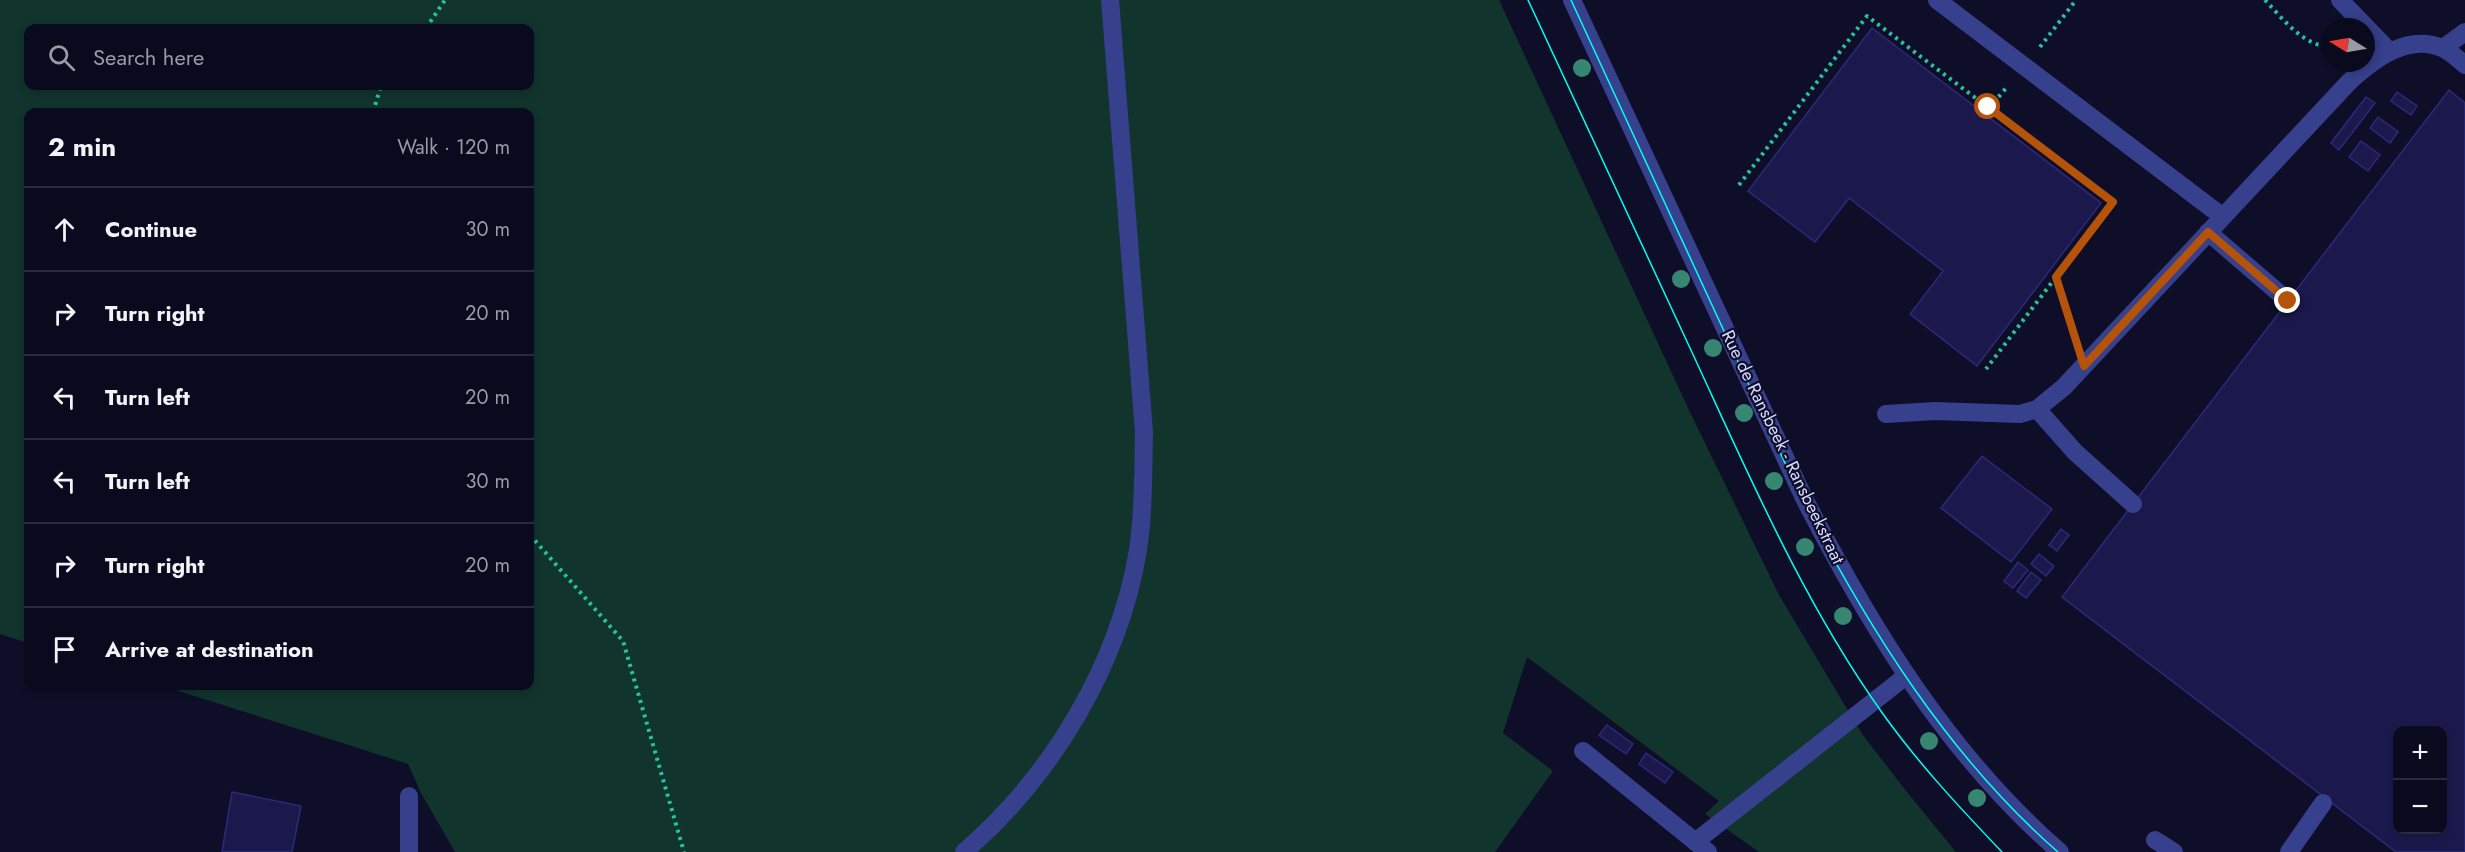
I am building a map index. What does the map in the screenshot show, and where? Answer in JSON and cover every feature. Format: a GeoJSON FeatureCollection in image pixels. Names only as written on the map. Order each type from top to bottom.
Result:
{"type":"FeatureCollection","features":[{"type":"Feature","properties":{"kind":"street"},"geometry":{"type":"LineString","coordinates":[[964,852],[990,829],[1030,784],[1051,757],[1079,710],[1119,622],[1137,550],[1143,494],[1144,432],[1110,0]]}},
{"type":"Feature","properties":{"kind":"street","name":"Rue de Ransbeek - Ransbeekstraat"},"geometry":{"type":"LineString","coordinates":[[1572,0],[1804,498],[1835,558],[1906,676],[1959,745],[2001,794],[2060,852]]}},
{"type":"Feature","properties":{"kind":"street"},"geometry":{"type":"LineString","coordinates":[[1937,0],[2223,217]]}},
{"type":"Feature","properties":{"kind":"street"},"geometry":{"type":"LineString","coordinates":[[2340,0],[2357,18]]}},
{"type":"Feature","properties":{"kind":"street"},"geometry":{"type":"LineString","coordinates":[[2443,48],[2465,32]]}},
{"type":"Feature","properties":{"kind":"street"},"geometry":{"type":"LineString","coordinates":[[2375,36],[2390,52]]}},
{"type":"Feature","properties":{"kind":"street"},"geometry":{"type":"LineString","coordinates":[[1886,414],[1935,411],[2020,414],[2037,409],[2064,387],[2349,82],[2371,62],[2398,48],[2427,44],[2443,48],[2465,65]]}},
{"type":"Feature","properties":{"kind":"street"},"geometry":{"type":"LineString","coordinates":[[2208,232],[2288,301]]}},
{"type":"Feature","properties":{"kind":"street"},"geometry":{"type":"LineString","coordinates":[[2037,409],[2075,452],[2133,504]]}},
{"type":"Feature","properties":{"kind":"street"},"geometry":{"type":"LineString","coordinates":[[1583,751],[1702,847],[1906,676]]}},
{"type":"Feature","properties":{"kind":"street"},"geometry":{"type":"LineString","coordinates":[[409,796],[409,852]]}},
{"type":"Feature","properties":{"kind":"street"},"geometry":{"type":"LineString","coordinates":[[2289,852],[2323,803]]}},
{"type":"Feature","properties":{"kind":"street"},"geometry":{"type":"LineString","coordinates":[[2155,840],[2174,852]]}},
{"type":"Feature","properties":{"kind":"path"},"geometry":{"type":"LineString","coordinates":[[429,24],[445,0]]}},
{"type":"Feature","properties":{"kind":"path"},"geometry":{"type":"LineString","coordinates":[[2265,0],[2304,38],[2321,46]]}},
{"type":"Feature","properties":{"kind":"path"},"geometry":{"type":"LineString","coordinates":[[1739,185],[1868,16],[2113,202],[1986,369]]}},
{"type":"Feature","properties":{"kind":"path"},"geometry":{"type":"LineString","coordinates":[[374,108],[380,90]]}},
{"type":"Feature","properties":{"kind":"path"},"geometry":{"type":"LineString","coordinates":[[2056,277],[2084,366]]}},
{"type":"Feature","properties":{"kind":"path"},"geometry":{"type":"LineString","coordinates":[[534,540],[623,641],[684,852]]}},
{"type":"Feature","properties":{"kind":"green space"},"geometry":{"type":"Polygon","coordinates":[[[0,0],[1499,0],[1688,408],[1779,595],[1862,734],[1956,852],[1759,852],[1705,814],[1719,801],[1527,657],[1503,733],[1553,771],[1495,852],[455,852],[421,793],[408,764],[176,690],[534,690],[534,108],[24,108],[24,642],[0,634],[0,0]]]}},
{"type":"Feature","properties":{"kind":"building"},"geometry":{"type":"Polygon","coordinates":[[[1872,28],[2101,203],[1977,366],[1910,314],[1943,271],[1849,198],[1815,242],[1748,191],[1872,28]]]}},
{"type":"Feature","properties":{"kind":"building"},"geometry":{"type":"Polygon","coordinates":[[[2449,90],[2465,103],[2465,852],[2396,852],[2062,597],[2449,90]]]}},
{"type":"Feature","properties":{"kind":"building"},"geometry":{"type":"Polygon","coordinates":[[[2397,92],[2417,106],[2411,115],[2391,101],[2397,92]]]}},
{"type":"Feature","properties":{"kind":"building"},"geometry":{"type":"Polygon","coordinates":[[[2366,97],[2375,103],[2339,150],[2331,143],[2366,97]]]}},
{"type":"Feature","properties":{"kind":"building"},"geometry":{"type":"Polygon","coordinates":[[[2378,117],[2398,132],[2390,143],[2370,128],[2378,117]]]}},
{"type":"Feature","properties":{"kind":"building"},"geometry":{"type":"Polygon","coordinates":[[[2361,141],[2380,155],[2368,171],[2349,157],[2361,141]]]}},
{"type":"Feature","properties":{"kind":"building"},"geometry":{"type":"Polygon","coordinates":[[[1982,456],[2052,509],[2011,562],[1941,508],[1982,456]]]}},
{"type":"Feature","properties":{"kind":"building"},"geometry":{"type":"Polygon","coordinates":[[[2061,529],[2069,535],[2057,551],[2049,545],[2061,529]]]}},
{"type":"Feature","properties":{"kind":"building"},"geometry":{"type":"Polygon","coordinates":[[[2039,554],[2054,566],[2046,576],[2031,564],[2039,554]]]}},
{"type":"Feature","properties":{"kind":"building"},"geometry":{"type":"Polygon","coordinates":[[[2018,562],[2028,570],[2013,588],[2004,581],[2018,562]]]}},
{"type":"Feature","properties":{"kind":"building"},"geometry":{"type":"Polygon","coordinates":[[[2031,572],[2041,580],[2026,598],[2017,591],[2031,572]]]}},
{"type":"Feature","properties":{"kind":"building"},"geometry":{"type":"Polygon","coordinates":[[[1607,725],[1633,744],[1626,754],[1599,735],[1607,725]]]}},
{"type":"Feature","properties":{"kind":"building"},"geometry":{"type":"Polygon","coordinates":[[[1646,753],[1673,772],[1665,783],[1639,764],[1646,753]]]}},
{"type":"Feature","properties":{"kind":"building"},"geometry":{"type":"Polygon","coordinates":[[[232,792],[301,806],[292,852],[222,852],[232,792]]]}},
{"type":"Feature","properties":{"kind":"tram line"},"geometry":{"type":"LineString","coordinates":[[1528,0],[1755,489],[1827,627],[1896,732],[1940,785],[2002,852]]}},
{"type":"Feature","properties":{"kind":"tram line"},"geometry":{"type":"LineString","coordinates":[[1571,0],[1803,502],[1828,550],[1884,644],[1947,733],[2018,815],[2058,852]]}},
{"type":"Feature","properties":{"kind":"route"},"geometry":{"type":"LineString","coordinates":[[1988,107],[2113,202],[2056,277],[2084,366],[2208,232],[2288,301]]}}]}
